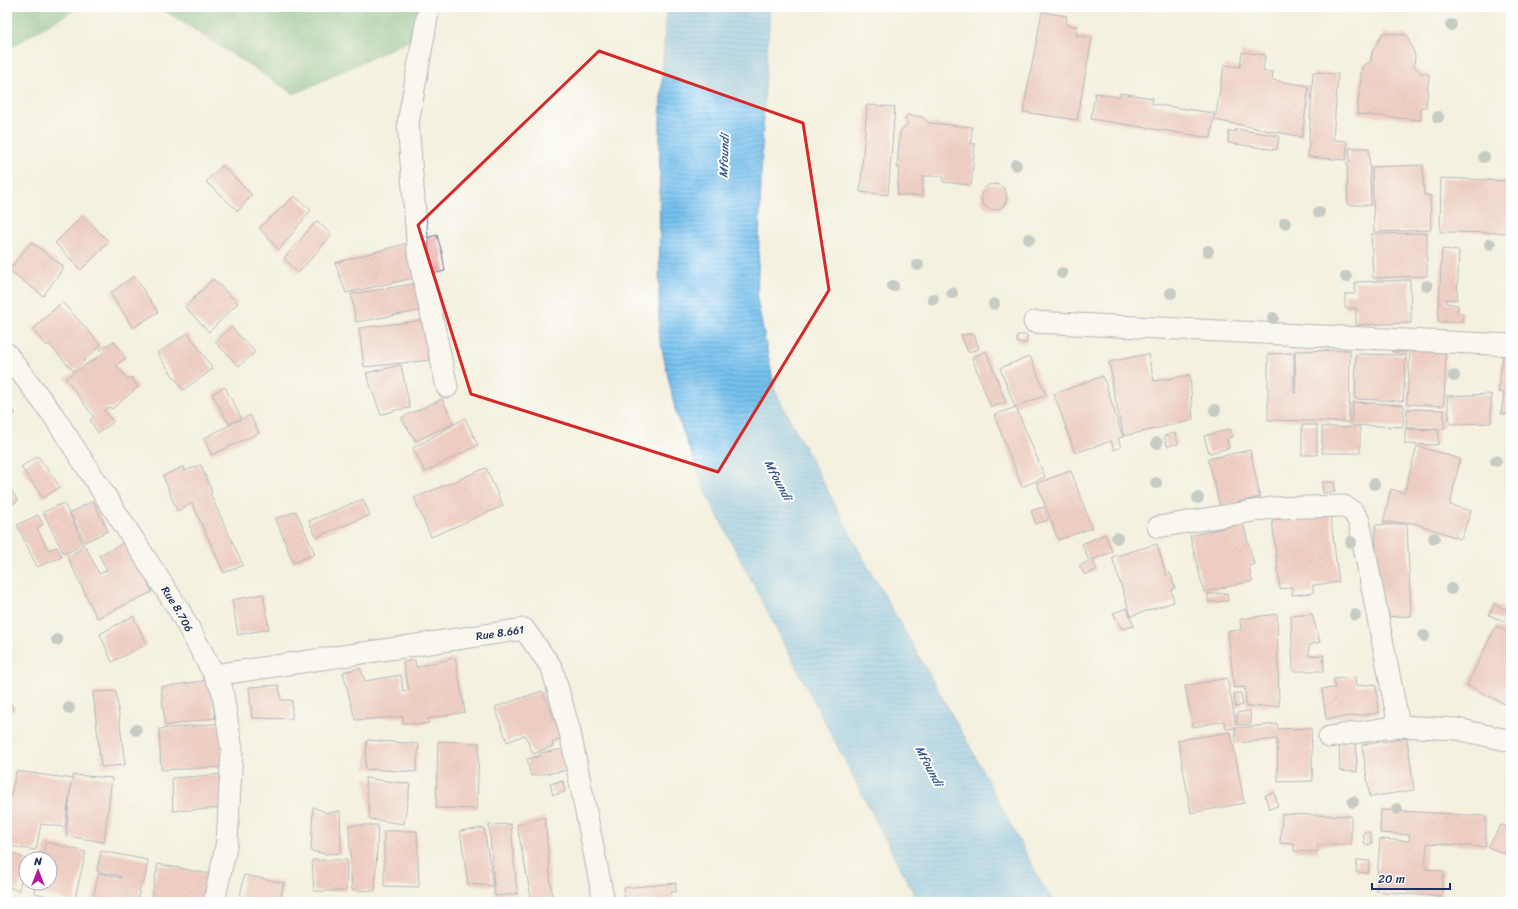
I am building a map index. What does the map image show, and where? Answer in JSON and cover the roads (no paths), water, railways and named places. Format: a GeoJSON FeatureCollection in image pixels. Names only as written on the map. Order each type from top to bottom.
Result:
{"type":"FeatureCollection","features":[{"type":"Feature","properties":{"kind":"street"},"geometry":{"type":"LineString","coordinates":[[429,7],[408,123],[418,253],[447,388]]}},
{"type":"Feature","properties":{"kind":"street"},"geometry":{"type":"LineString","coordinates":[[1034,322],[1511,345]]}},
{"type":"Feature","properties":{"kind":"street","name":"Rue 8.706"},"geometry":{"type":"LineString","coordinates":[[7,354],[54,415],[179,610],[222,689],[232,750],[227,842],[214,902]]}},
{"type":"Feature","properties":{"kind":"street"},"geometry":{"type":"LineString","coordinates":[[1158,527],[1271,508],[1344,506],[1353,512],[1359,522],[1399,726]]}},
{"type":"Feature","properties":{"kind":"street","name":"Rue 8.661"},"geometry":{"type":"LineString","coordinates":[[214,674],[524,629],[552,668],[570,732],[604,902]]}},
{"type":"Feature","properties":{"kind":"street"},"geometry":{"type":"LineString","coordinates":[[1329,737],[1399,726],[1457,729],[1511,741]]}},
{"type":"Feature","properties":{"kind":"water","name":"Mfoundi"},"geometry":{"type":"Polygon","coordinates":[[[666,7],[770,7],[763,120],[757,299],[775,391],[862,556],[968,743],[1045,890],[1057,902],[920,902],[912,890],[707,495],[676,413],[659,335],[660,120],[666,7]]]}}]}
